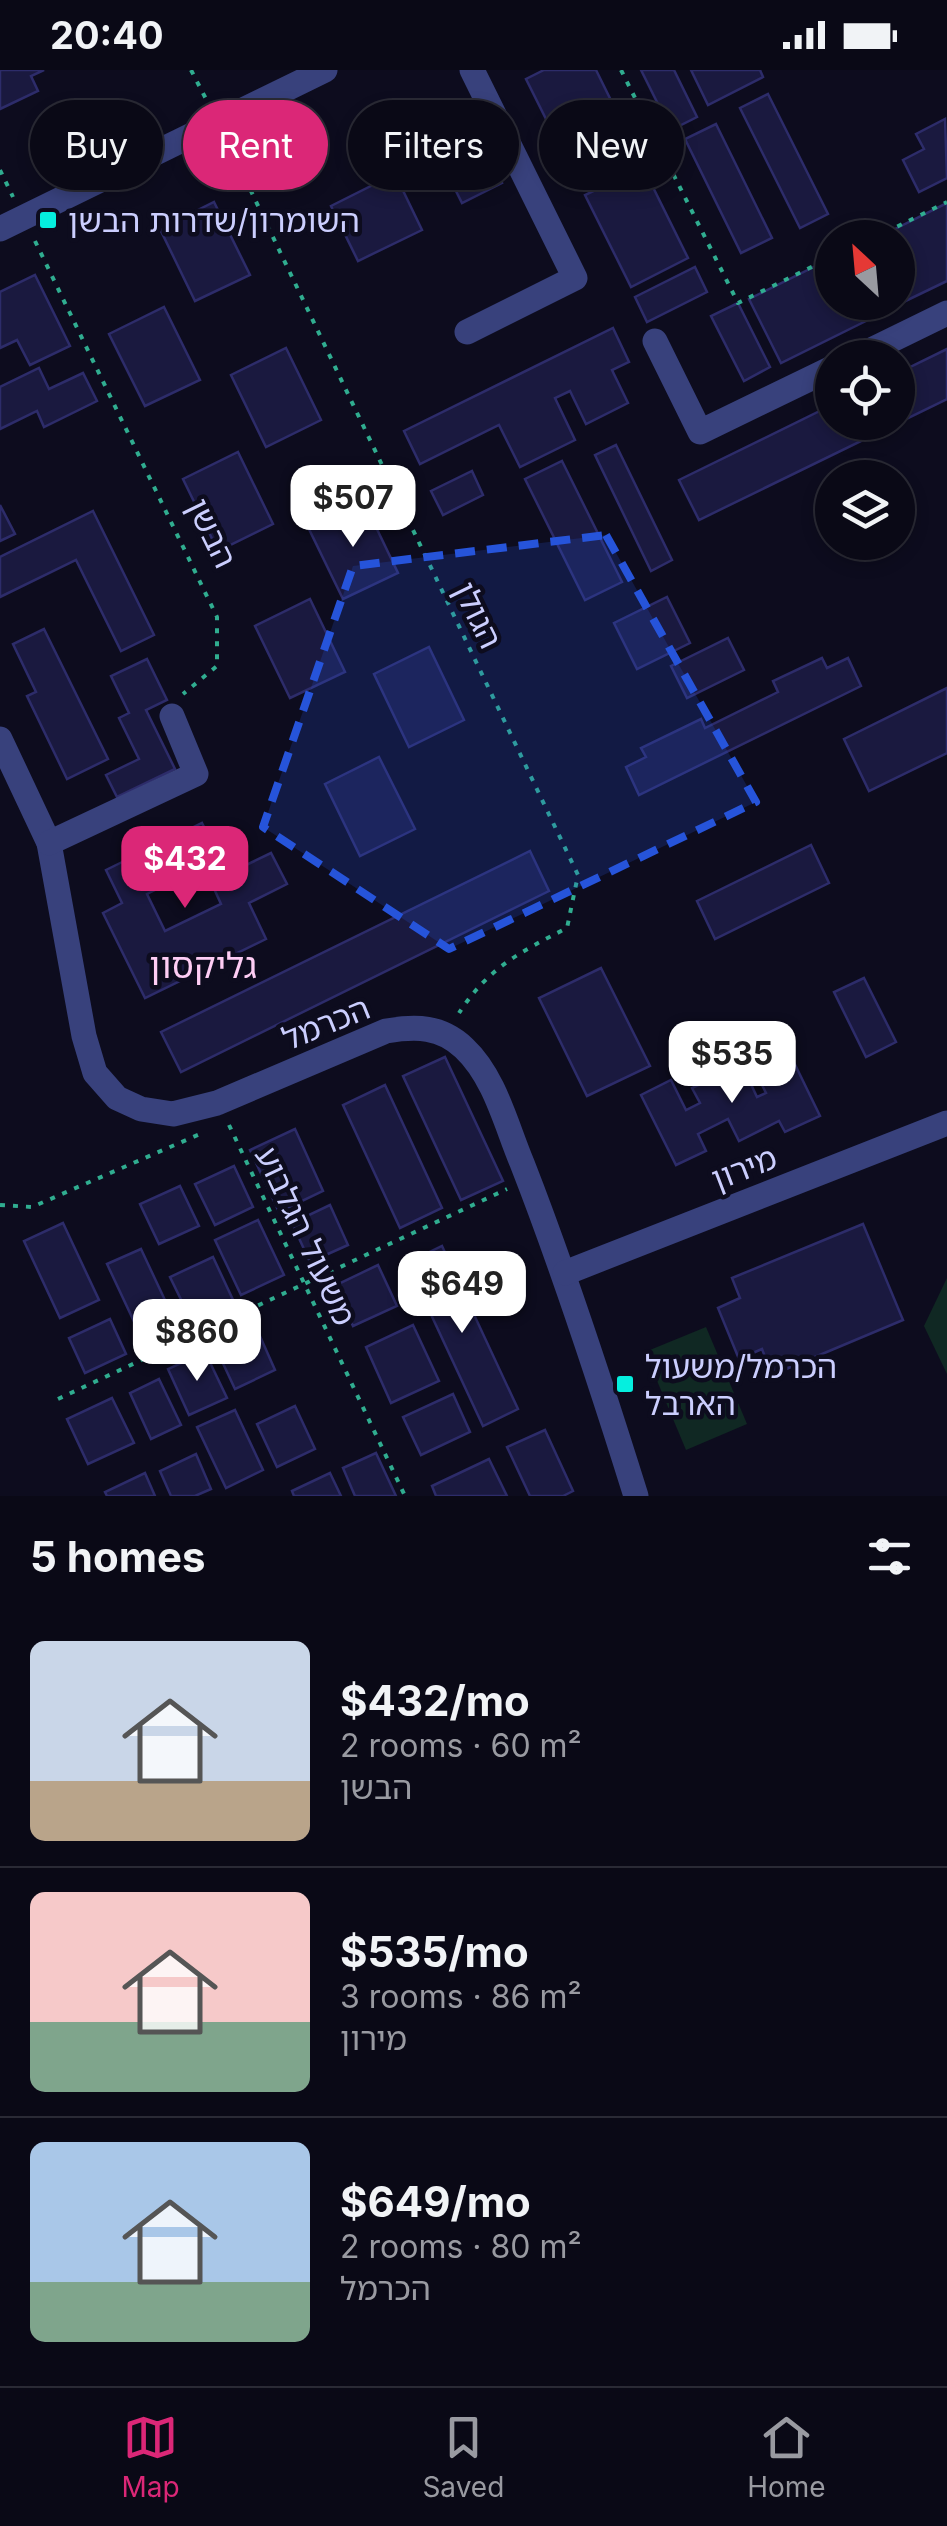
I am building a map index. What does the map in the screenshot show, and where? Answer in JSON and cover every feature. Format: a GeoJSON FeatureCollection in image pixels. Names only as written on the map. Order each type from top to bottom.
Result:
{"type":"FeatureCollection","features":[{"type":"Feature","properties":{"kind":"street"},"geometry":{"type":"LineString","coordinates":[[263,100],[325,70]]}},
{"type":"Feature","properties":{"kind":"street"},"geometry":{"type":"LineString","coordinates":[[467,332],[574,278],[472,70]]}},
{"type":"Feature","properties":{"kind":"street"},"geometry":{"type":"LineString","coordinates":[[12,224],[183,139]]}},
{"type":"Feature","properties":{"kind":"street"},"geometry":{"type":"LineString","coordinates":[[892,340],[947,313]]}},
{"type":"Feature","properties":{"kind":"street"},"geometry":{"type":"LineString","coordinates":[[656,341],[700,432],[815,376]]}},
{"type":"Feature","properties":{"kind":"street"},"geometry":{"type":"LineString","coordinates":[[50,843],[196,774],[172,716]]}},
{"type":"Feature","properties":{"kind":"street","name":"הכרמל"},"geometry":{"type":"LineString","coordinates":[[0,740],[50,843],[84,1036],[94,1073],[117,1098],[141,1109],[172,1114],[217,1103],[386,1031],[422,1028],[448,1035]]}},
{"type":"Feature","properties":{"kind":"street"},"geometry":{"type":"LineString","coordinates":[[448,1035],[476,1061],[493,1092],[528,1179],[565,1273],[630,1494]]}},
{"type":"Feature","properties":{"kind":"street","name":"מירון"},"geometry":{"type":"LineString","coordinates":[[565,1273],[947,1122]]}},
{"type":"Feature","properties":{"kind":"path","name":"הגולן"},"geometry":{"type":"LineString","coordinates":[[191,70],[207,100]]}},
{"type":"Feature","properties":{"kind":"path"},"geometry":{"type":"LineString","coordinates":[[621,70],[738,302],[815,265]]}},
{"type":"Feature","properties":{"kind":"path","name":"הבשן"},"geometry":{"type":"LineString","coordinates":[[0,170],[12,224],[217,617],[217,666],[183,695],[172,716]]}},
{"type":"Feature","properties":{"kind":"path","name":"הגולן"},"geometry":{"type":"LineString","coordinates":[[250,190],[578,876],[567,928],[506,960],[476,987],[448,1035]]}},
{"type":"Feature","properties":{"kind":"path"},"geometry":{"type":"LineString","coordinates":[[910,220],[947,202]]}},
{"type":"Feature","properties":{"kind":"path","name":"משעול הגלבוע"},"geometry":{"type":"LineString","coordinates":[[217,1103],[405,1496]]}},
{"type":"Feature","properties":{"kind":"path"},"geometry":{"type":"LineString","coordinates":[[3,1205],[32,1207],[210,1130]]}},
{"type":"Feature","properties":{"kind":"path"},"geometry":{"type":"LineString","coordinates":[[58,1400],[528,1179]]}},
{"type":"Feature","properties":{"kind":"highlighted area"},"geometry":{"type":"Polygon","coordinates":[[[606,535],[756,802],[449,949],[263,827],[353,566],[606,535]]]}},
{"type":"Feature","properties":{"kind":"green space"},"geometry":{"type":"Polygon","coordinates":[[[947,1278],[947,1374],[924,1326],[947,1278]]]}},
{"type":"Feature","properties":{"kind":"green space"},"geometry":{"type":"Polygon","coordinates":[[[706,1327],[747,1424],[686,1450],[645,1352],[706,1327]]]}},
{"type":"Feature","properties":{"kind":"building"},"geometry":{"type":"Polygon","coordinates":[[[0,70],[44,70],[31,76],[38,91],[0,109],[0,70]]]}},
{"type":"Feature","properties":{"kind":"building"},"geometry":{"type":"Polygon","coordinates":[[[544,70],[596,70],[611,100],[539,100],[539,105],[526,79],[544,70]]]}},
{"type":"Feature","properties":{"kind":"building"},"geometry":{"type":"Polygon","coordinates":[[[641,70],[674,70],[697,117],[684,124],[684,100],[656,100],[641,70]]]}},
{"type":"Feature","properties":{"kind":"building"},"geometry":{"type":"Polygon","coordinates":[[[691,70],[760,70],[763,77],[708,105],[691,70]]]}},
{"type":"Feature","properties":{"kind":"building"},"geometry":{"type":"Polygon","coordinates":[[[768,94],[828,214],[800,228],[740,108],[768,94]]]}},
{"type":"Feature","properties":{"kind":"building"},"geometry":{"type":"Polygon","coordinates":[[[945,119],[947,178],[919,192],[903,160],[924,149],[916,134],[945,119]]]}},
{"type":"Feature","properties":{"kind":"building"},"geometry":{"type":"Polygon","coordinates":[[[716,124],[772,238],[741,253],[685,139],[716,124]]]}},
{"type":"Feature","properties":{"kind":"building"},"geometry":{"type":"Polygon","coordinates":[[[363,190],[403,190],[422,230],[358,261],[331,206],[363,190]]]}},
{"type":"Feature","properties":{"kind":"building"},"geometry":{"type":"Polygon","coordinates":[[[456,190],[488,190],[462,203],[456,190]]]}},
{"type":"Feature","properties":{"kind":"building"},"geometry":{"type":"Polygon","coordinates":[[[595,190],[654,190],[688,258],[631,287],[585,195],[595,190]]]}},
{"type":"Feature","properties":{"kind":"building"},"geometry":{"type":"Polygon","coordinates":[[[214,202],[250,275],[195,301],[160,229],[214,202]]]}},
{"type":"Feature","properties":{"kind":"building"},"geometry":{"type":"Polygon","coordinates":[[[947,203],[947,281],[915,296],[915,220],[947,203]]]}},
{"type":"Feature","properties":{"kind":"building"},"geometry":{"type":"Polygon","coordinates":[[[815,266],[815,320],[868,320],[827,340],[815,340],[815,346],[781,363],[749,299],[815,266]]]}},
{"type":"Feature","properties":{"kind":"building"},"geometry":{"type":"Polygon","coordinates":[[[695,267],[707,292],[647,322],[635,297],[695,267]]]}},
{"type":"Feature","properties":{"kind":"building"},"geometry":{"type":"Polygon","coordinates":[[[35,275],[70,346],[30,365],[17,340],[0,348],[0,292],[35,275]]]}},
{"type":"Feature","properties":{"kind":"building"},"geometry":{"type":"Polygon","coordinates":[[[738,303],[770,367],[744,381],[711,316],[738,303]]]}},
{"type":"Feature","properties":{"kind":"building"},"geometry":{"type":"Polygon","coordinates":[[[164,307],[200,380],[145,406],[109,334],[164,307]]]}},
{"type":"Feature","properties":{"kind":"building"},"geometry":{"type":"Polygon","coordinates":[[[613,328],[629,362],[612,370],[628,403],[586,424],[570,391],[555,398],[575,440],[520,467],[499,425],[420,464],[404,431],[613,328]]]}},
{"type":"Feature","properties":{"kind":"building"},"geometry":{"type":"Polygon","coordinates":[[[286,348],[321,420],[266,447],[231,375],[286,348]]]}},
{"type":"Feature","properties":{"kind":"building"},"geometry":{"type":"Polygon","coordinates":[[[947,349],[947,399],[915,415],[915,365],[947,349]]]}},
{"type":"Feature","properties":{"kind":"building"},"geometry":{"type":"Polygon","coordinates":[[[39,368],[49,389],[83,373],[97,401],[44,427],[37,411],[0,429],[0,387],[39,368]]]}},
{"type":"Feature","properties":{"kind":"building"},"geometry":{"type":"Polygon","coordinates":[[[815,413],[815,440],[863,440],[815,460],[815,463],[699,520],[679,480],[815,413]]]}},
{"type":"Feature","properties":{"kind":"building"},"geometry":{"type":"Polygon","coordinates":[[[616,445],[672,560],[651,571],[595,455],[616,445]]]}},
{"type":"Feature","properties":{"kind":"building"},"geometry":{"type":"Polygon","coordinates":[[[238,452],[273,524],[218,551],[183,479],[238,452]]]}},
{"type":"Feature","properties":{"kind":"building"},"geometry":{"type":"Polygon","coordinates":[[[562,461],[622,582],[585,600],[525,479],[562,461]]]}},
{"type":"Feature","properties":{"kind":"building"},"geometry":{"type":"Polygon","coordinates":[[[472,471],[483,495],[443,515],[431,491],[472,471]]]}},
{"type":"Feature","properties":{"kind":"building"},"geometry":{"type":"Polygon","coordinates":[[[363,500],[398,573],[343,599],[308,527],[363,500]]]}},
{"type":"Feature","properties":{"kind":"building"},"geometry":{"type":"Polygon","coordinates":[[[0,505],[15,534],[0,541],[0,505]]]}},
{"type":"Feature","properties":{"kind":"building"},"geometry":{"type":"Polygon","coordinates":[[[93,511],[154,635],[121,651],[76,560],[0,597],[0,557],[93,511]]]}},
{"type":"Feature","properties":{"kind":"building"},"geometry":{"type":"Polygon","coordinates":[[[667,597],[690,643],[637,669],[614,623],[667,597]]]}},
{"type":"Feature","properties":{"kind":"building"},"geometry":{"type":"Polygon","coordinates":[[[310,599],[345,672],[290,698],[255,626],[310,599]]]}},
{"type":"Feature","properties":{"kind":"building"},"geometry":{"type":"Polygon","coordinates":[[[44,629],[108,759],[67,779],[27,696],[36,692],[13,644],[44,629]]]}},
{"type":"Feature","properties":{"kind":"building"},"geometry":{"type":"Polygon","coordinates":[[[728,638],[744,670],[687,698],[671,666],[728,638]]]}},
{"type":"Feature","properties":{"kind":"building"},"geometry":{"type":"Polygon","coordinates":[[[429,647],[464,720],[409,747],[374,674],[429,647]]]}},
{"type":"Feature","properties":{"kind":"building"},"geometry":{"type":"Polygon","coordinates":[[[822,658],[827,668],[848,658],[861,686],[639,795],[626,767],[646,757],[641,748],[701,719],[705,728],[778,692],[773,681],[822,658]]]}},
{"type":"Feature","properties":{"kind":"building"},"geometry":{"type":"Polygon","coordinates":[[[147,659],[167,700],[146,710],[175,769],[117,797],[106,775],[139,759],[119,718],[129,713],[111,676],[147,659]]]}},
{"type":"Feature","properties":{"kind":"building"},"geometry":{"type":"Polygon","coordinates":[[[947,688],[947,753],[869,791],[844,739],[947,688]]]}},
{"type":"Feature","properties":{"kind":"building"},"geometry":{"type":"Polygon","coordinates":[[[379,757],[415,829],[360,856],[325,784],[379,757]]]}},
{"type":"Feature","properties":{"kind":"building"},"geometry":{"type":"Polygon","coordinates":[[[202,823],[220,858],[147,894],[165,931],[221,904],[211,882],[271,853],[287,884],[249,903],[266,939],[145,998],[103,913],[122,903],[106,870],[202,823]]]}},
{"type":"Feature","properties":{"kind":"building"},"geometry":{"type":"Polygon","coordinates":[[[811,845],[829,883],[715,939],[697,901],[811,845]]]}},
{"type":"Feature","properties":{"kind":"building"},"geometry":{"type":"Polygon","coordinates":[[[530,851],[549,891],[181,1072],[161,1032],[530,851]]]}},
{"type":"Feature","properties":{"kind":"building"},"geometry":{"type":"Polygon","coordinates":[[[601,968],[650,1066],[587,1096],[539,998],[601,968]]]}},
{"type":"Feature","properties":{"kind":"building"},"geometry":{"type":"Polygon","coordinates":[[[864,978],[896,1042],[866,1057],[834,992],[864,978]]]}},
{"type":"Feature","properties":{"kind":"building"},"geometry":{"type":"Polygon","coordinates":[[[786,1046],[820,1116],[785,1132],[779,1121],[739,1141],[728,1119],[698,1134],[706,1151],[676,1165],[641,1095],[671,1080],[686,1110],[700,1103],[692,1088],[723,1073],[730,1089],[749,1080],[757,1097],[766,1093],[751,1063],[786,1046]]]}},
{"type":"Feature","properties":{"kind":"building"},"geometry":{"type":"Polygon","coordinates":[[[445,1057],[503,1181],[461,1200],[403,1076],[445,1057]]]}},
{"type":"Feature","properties":{"kind":"building"},"geometry":{"type":"Polygon","coordinates":[[[385,1085],[442,1208],[400,1228],[343,1105],[385,1085]]]}},
{"type":"Feature","properties":{"kind":"building"},"geometry":{"type":"Polygon","coordinates":[[[295,1129],[323,1191],[279,1212],[250,1150],[295,1129]]]}},
{"type":"Feature","properties":{"kind":"building"},"geometry":{"type":"Polygon","coordinates":[[[234,1166],[253,1207],[215,1225],[195,1184],[234,1166]]]}},
{"type":"Feature","properties":{"kind":"building"},"geometry":{"type":"Polygon","coordinates":[[[180,1186],[199,1226],[159,1244],[140,1204],[180,1186]]]}},
{"type":"Feature","properties":{"kind":"building"},"geometry":{"type":"Polygon","coordinates":[[[330,1205],[348,1245],[310,1262],[292,1223],[330,1205]]]}},
{"type":"Feature","properties":{"kind":"building"},"geometry":{"type":"Polygon","coordinates":[[[258,1220],[284,1275],[241,1295],[215,1240],[258,1220]]]}},
{"type":"Feature","properties":{"kind":"building"},"geometry":{"type":"Polygon","coordinates":[[[63,1223],[99,1300],[60,1318],[24,1241],[63,1223]]]}},
{"type":"Feature","properties":{"kind":"building"},"geometry":{"type":"Polygon","coordinates":[[[863,1224],[903,1320],[772,1375],[762,1349],[739,1359],[718,1308],[740,1298],[732,1278],[863,1224]]]}},
{"type":"Feature","properties":{"kind":"building"},"geometry":{"type":"Polygon","coordinates":[[[442,1246],[518,1409],[483,1426],[407,1263],[442,1246]]]}},
{"type":"Feature","properties":{"kind":"building"},"geometry":{"type":"Polygon","coordinates":[[[141,1249],[179,1330],[145,1345],[107,1264],[141,1249]]]}},
{"type":"Feature","properties":{"kind":"building"},"geometry":{"type":"Polygon","coordinates":[[[213,1257],[234,1302],[192,1322],[170,1277],[213,1257]]]}},
{"type":"Feature","properties":{"kind":"building"},"geometry":{"type":"Polygon","coordinates":[[[378,1265],[397,1306],[353,1326],[334,1286],[378,1265]]]}},
{"type":"Feature","properties":{"kind":"building"},"geometry":{"type":"Polygon","coordinates":[[[110,1319],[126,1354],[85,1373],[69,1338],[110,1319]]]}},
{"type":"Feature","properties":{"kind":"building"},"geometry":{"type":"Polygon","coordinates":[[[255,1325],[275,1370],[235,1389],[214,1344],[255,1325]]]}},
{"type":"Feature","properties":{"kind":"building"},"geometry":{"type":"Polygon","coordinates":[[[413,1325],[439,1381],[391,1403],[366,1347],[413,1325]]]}},
{"type":"Feature","properties":{"kind":"building"},"geometry":{"type":"Polygon","coordinates":[[[205,1352],[227,1398],[189,1415],[168,1369],[205,1352]]]}},
{"type":"Feature","properties":{"kind":"building"},"geometry":{"type":"Polygon","coordinates":[[[159,1379],[181,1425],[151,1439],[130,1393],[159,1379]]]}},
{"type":"Feature","properties":{"kind":"building"},"geometry":{"type":"Polygon","coordinates":[[[453,1394],[470,1432],[421,1455],[403,1417],[453,1394]]]}},
{"type":"Feature","properties":{"kind":"building"},"geometry":{"type":"Polygon","coordinates":[[[112,1398],[134,1443],[88,1464],[67,1419],[112,1398]]]}},
{"type":"Feature","properties":{"kind":"building"},"geometry":{"type":"Polygon","coordinates":[[[295,1406],[315,1449],[277,1467],[257,1424],[295,1406]]]}},
{"type":"Feature","properties":{"kind":"building"},"geometry":{"type":"Polygon","coordinates":[[[235,1410],[263,1470],[226,1488],[197,1427],[235,1410]]]}},
{"type":"Feature","properties":{"kind":"building"},"geometry":{"type":"Polygon","coordinates":[[[545,1430],[573,1491],[563,1496],[530,1496],[507,1447],[545,1430]]]}},
{"type":"Feature","properties":{"kind":"building"},"geometry":{"type":"Polygon","coordinates":[[[376,1453],[396,1496],[355,1496],[343,1468],[376,1453]]]}},
{"type":"Feature","properties":{"kind":"building"},"geometry":{"type":"Polygon","coordinates":[[[196,1454],[211,1489],[195,1496],[171,1496],[160,1471],[196,1454]]]}},
{"type":"Feature","properties":{"kind":"building"},"geometry":{"type":"Polygon","coordinates":[[[489,1459],[507,1496],[436,1496],[432,1486],[489,1459]]]}},
{"type":"Feature","properties":{"kind":"building"},"geometry":{"type":"Polygon","coordinates":[[[145,1473],[155,1496],[107,1496],[105,1492],[145,1473]]]}},
{"type":"Feature","properties":{"kind":"building"},"geometry":{"type":"Polygon","coordinates":[[[330,1473],[341,1496],[294,1496],[292,1491],[330,1473]]]}},
{"type":"Feature","properties":{"kind":"place","name":"השומרון/שדרות הבשן"},"geometry":{"type":"Point","coordinates":[48,220]}},
{"type":"Feature","properties":{"kind":"place","name":"הכרמל/משעול הארבל"},"geometry":{"type":"Point","coordinates":[625,1384]}},
{"type":"Feature","properties":{"kind":"district","name":"גליקסון"},"geometry":{"type":"Point","coordinates":[203,965]}}]}
